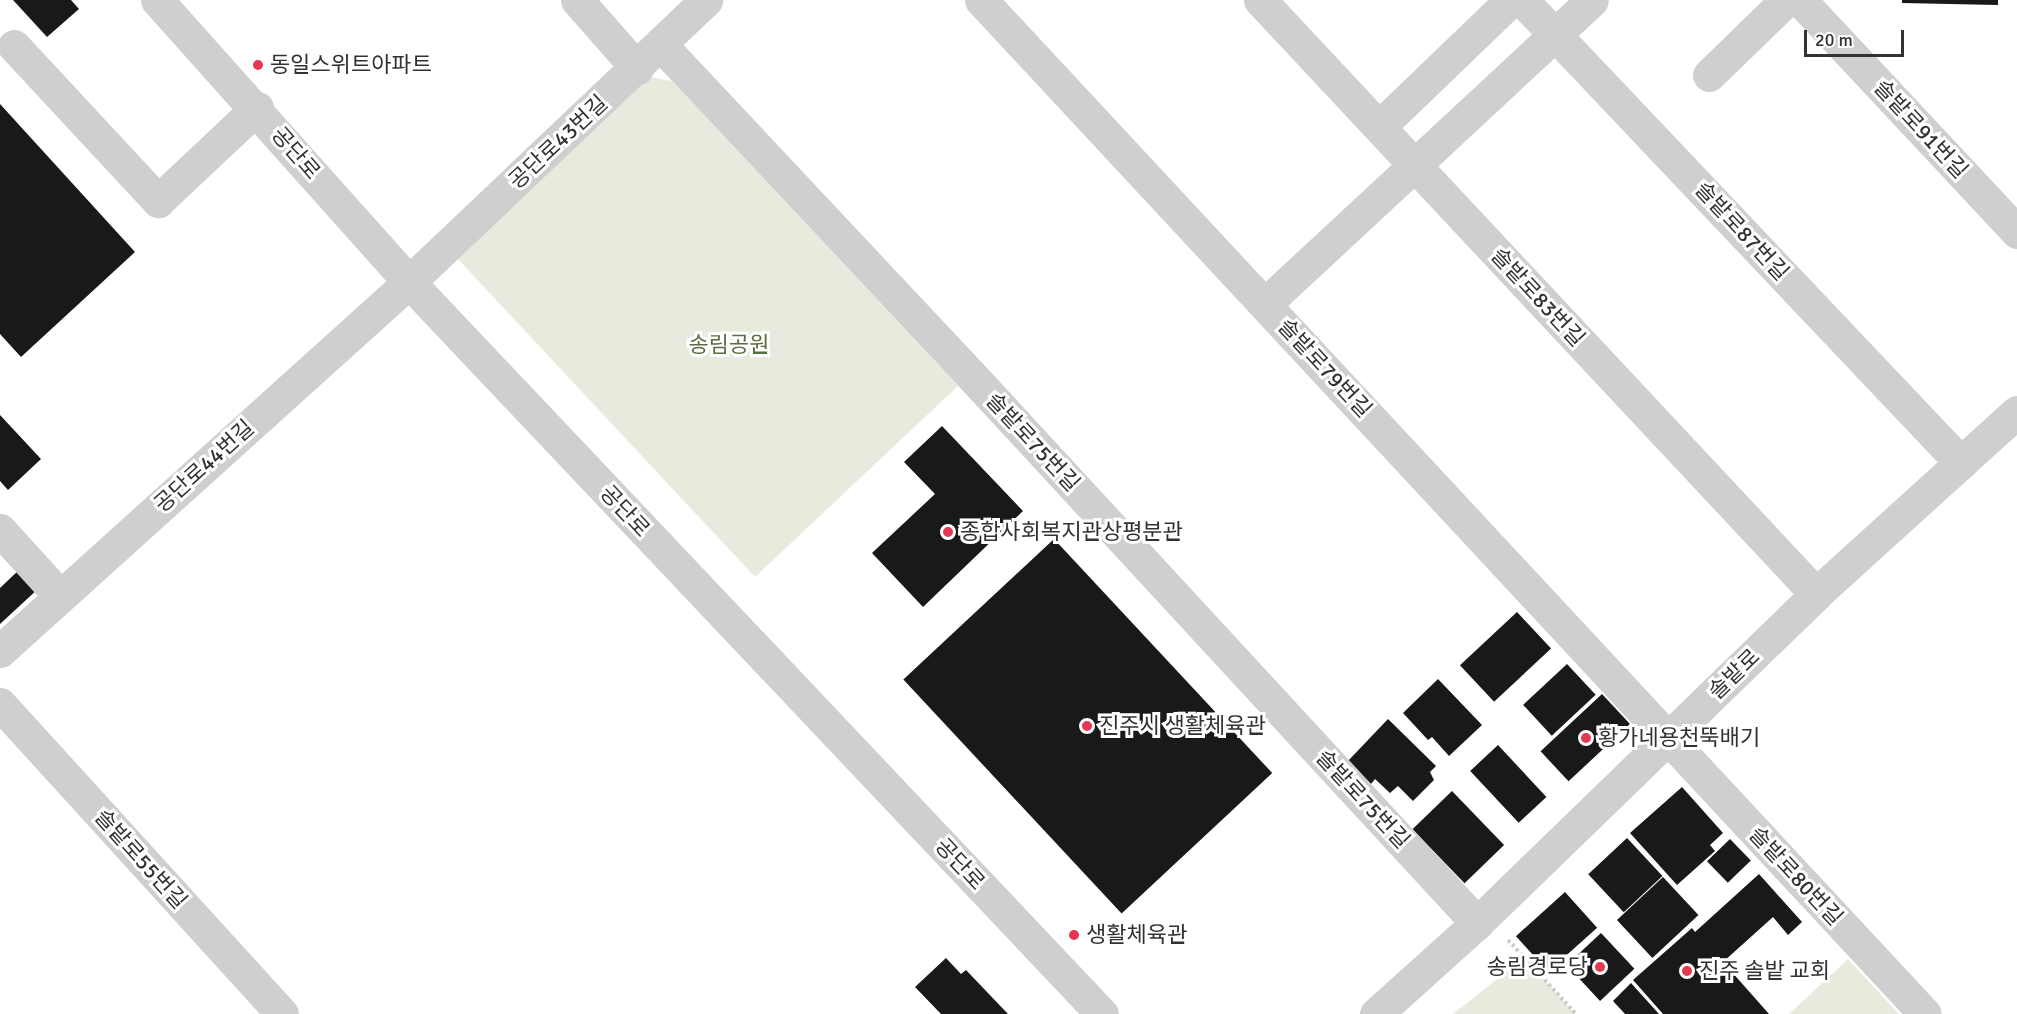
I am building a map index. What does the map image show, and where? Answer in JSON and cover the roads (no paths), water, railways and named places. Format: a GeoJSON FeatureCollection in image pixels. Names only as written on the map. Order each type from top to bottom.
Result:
{"type":"FeatureCollection","features":[{"type":"Feature","properties":{"kind":"street","name":"공단로"},"geometry":{"type":"LineString","coordinates":[[157,0],[257,108],[409,282],[1102,1014]]}},
{"type":"Feature","properties":{"kind":"street"},"geometry":{"type":"LineString","coordinates":[[577,0],[637,68]]}},
{"type":"Feature","properties":{"kind":"street","name":"공단로43번길"},"geometry":{"type":"LineString","coordinates":[[409,282],[637,68],[706,0]]}},
{"type":"Feature","properties":{"kind":"street","name":"솔밭로79번길"},"geometry":{"type":"LineString","coordinates":[[981,0],[1667,739]]}},
{"type":"Feature","properties":{"kind":"street","name":"솔밭로83번길"},"geometry":{"type":"LineString","coordinates":[[1260,0],[1816,594]]}},
{"type":"Feature","properties":{"kind":"street"},"geometry":{"type":"LineString","coordinates":[[1380,126],[1511,0]]}},
{"type":"Feature","properties":{"kind":"street","name":"솔밭로87번길"},"geometry":{"type":"LineString","coordinates":[[1522,0],[1961,463]]}},
{"type":"Feature","properties":{"kind":"street"},"geometry":{"type":"LineString","coordinates":[[1265,304],[1592,0]]}},
{"type":"Feature","properties":{"kind":"street"},"geometry":{"type":"LineString","coordinates":[[1709,75],[1786,0]]}},
{"type":"Feature","properties":{"kind":"street","name":"솔밭로91번길"},"geometry":{"type":"LineString","coordinates":[[1800,0],[2017,232]]}},
{"type":"Feature","properties":{"kind":"street","name":"솔밭로75번길"},"geometry":{"type":"LineString","coordinates":[[660,44],[1480,918]]}},
{"type":"Feature","properties":{"kind":"street"},"geometry":{"type":"LineString","coordinates":[[14,46],[158,201],[257,108]]}},
{"type":"Feature","properties":{"kind":"street","name":"공단로44번길"},"geometry":{"type":"LineString","coordinates":[[0,651],[409,282]]}},
{"type":"Feature","properties":{"kind":"street","name":"솔밭로"},"geometry":{"type":"LineString","coordinates":[[1376,1014],[1480,918],[1816,594],[2017,412]]}},
{"type":"Feature","properties":{"kind":"street"},"geometry":{"type":"LineString","coordinates":[[0,530],[60,596]]}},
{"type":"Feature","properties":{"kind":"street","name":"솔밭로55번길"},"geometry":{"type":"LineString","coordinates":[[0,704],[282,1014]]}},
{"type":"Feature","properties":{"kind":"street","name":"솔밭로80번길"},"geometry":{"type":"LineString","coordinates":[[1667,739],[1925,1014]]}},
{"type":"Feature","properties":{"kind":"place","name":"동일스위트아파트"},"geometry":{"type":"Point","coordinates":[258,65]}},
{"type":"Feature","properties":{"kind":"place","name":"종합사회복지관상평분관"},"geometry":{"type":"Point","coordinates":[948,532]}},
{"type":"Feature","properties":{"kind":"place","name":"진주시 생활체육관"},"geometry":{"type":"Point","coordinates":[1087,726]}},
{"type":"Feature","properties":{"kind":"place","name":"황가네용천뚝배기"},"geometry":{"type":"Point","coordinates":[1586,738]}},
{"type":"Feature","properties":{"kind":"place","name":"생활체육관"},"geometry":{"type":"Point","coordinates":[1074,935]}},
{"type":"Feature","properties":{"kind":"place","name":"송림경로당"},"geometry":{"type":"Point","coordinates":[1600,967]}},
{"type":"Feature","properties":{"kind":"place","name":"진주 솔밭 교회"},"geometry":{"type":"Point","coordinates":[1687,971]}},
{"type":"Feature","properties":{"kind":"park label","name":"송림공원"},"geometry":{"type":"Point","coordinates":[729,345]}}]}
